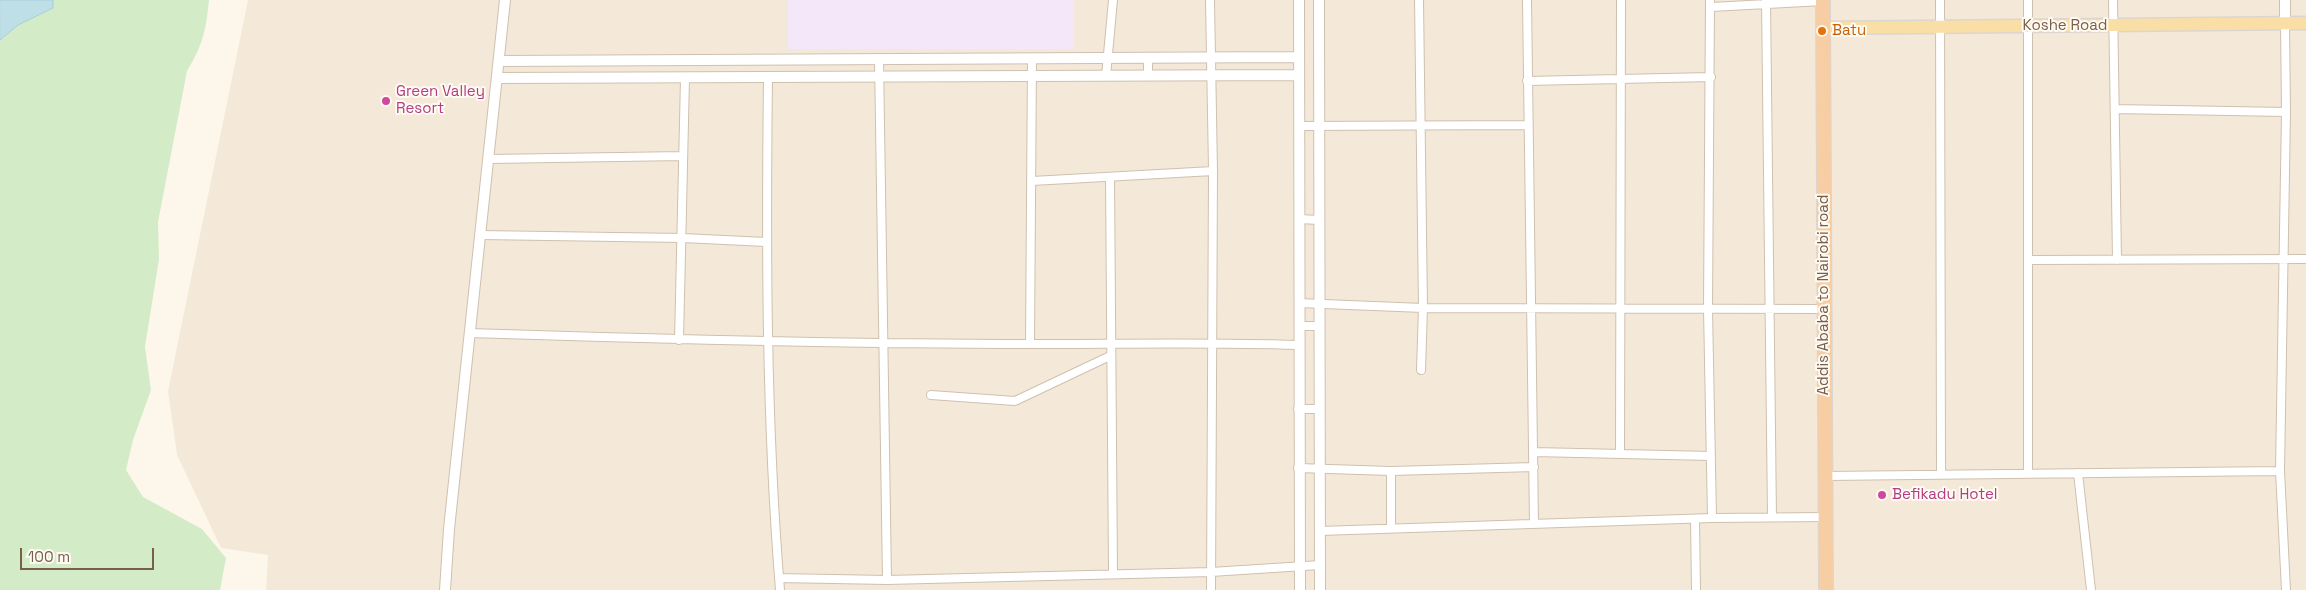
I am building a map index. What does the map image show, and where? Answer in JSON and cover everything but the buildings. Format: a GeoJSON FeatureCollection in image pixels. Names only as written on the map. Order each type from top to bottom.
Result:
{"type":"FeatureCollection","features":[{"type":"Feature","properties":{"kind":"highway","name":"Addis Ababa to Nairobi road"},"geometry":{"type":"LineString","coordinates":[[1822,0],[1826,590]]}},
{"type":"Feature","properties":{"kind":"main road","name":"Koshe Road"},"geometry":{"type":"LineString","coordinates":[[1823,28],[2306,23]]}},
{"type":"Feature","properties":{"kind":"street"},"geometry":{"type":"LineString","coordinates":[[444,590],[504,0]]}},
{"type":"Feature","properties":{"kind":"street"},"geometry":{"type":"LineString","coordinates":[[1106,76],[1113,0]]}},
{"type":"Feature","properties":{"kind":"street"},"geometry":{"type":"LineString","coordinates":[[1210,0],[1213,171],[1211,590]]}},
{"type":"Feature","properties":{"kind":"street"},"geometry":{"type":"LineString","coordinates":[[1299,0],[1298,468],[1300,590]]}},
{"type":"Feature","properties":{"kind":"street"},"geometry":{"type":"LineString","coordinates":[[1319,0],[1318,409],[1320,590]]}},
{"type":"Feature","properties":{"kind":"street"},"geometry":{"type":"LineString","coordinates":[[1419,0],[1423,308],[1421,370]]}},
{"type":"Feature","properties":{"kind":"street"},"geometry":{"type":"LineString","coordinates":[[1527,0],[1534,524]]}},
{"type":"Feature","properties":{"kind":"street"},"geometry":{"type":"LineString","coordinates":[[1620,453],[1621,0]]}},
{"type":"Feature","properties":{"kind":"street"},"geometry":{"type":"LineString","coordinates":[[1712,518],[1708,309],[1710,3],[1822,0]]}},
{"type":"Feature","properties":{"kind":"street"},"geometry":{"type":"LineString","coordinates":[[1940,0],[1941,474]]}},
{"type":"Feature","properties":{"kind":"street"},"geometry":{"type":"LineString","coordinates":[[2028,0],[2028,473]]}},
{"type":"Feature","properties":{"kind":"street"},"geometry":{"type":"LineString","coordinates":[[2112,0],[2111,26],[2116,109],[2117,260]]}},
{"type":"Feature","properties":{"kind":"street"},"geometry":{"type":"LineString","coordinates":[[2285,0],[2286,112],[2280,472],[2286,590]]}},
{"type":"Feature","properties":{"kind":"street"},"geometry":{"type":"LineString","coordinates":[[1766,1],[1772,517]]}},
{"type":"Feature","properties":{"kind":"street"},"geometry":{"type":"LineString","coordinates":[[499,61],[1298,57]]}},
{"type":"Feature","properties":{"kind":"street"},"geometry":{"type":"LineString","coordinates":[[1030,344],[1032,58]]}},
{"type":"Feature","properties":{"kind":"street"},"geometry":{"type":"LineString","coordinates":[[1148,58],[1148,76]]}},
{"type":"Feature","properties":{"kind":"street"},"geometry":{"type":"LineString","coordinates":[[880,59],[887,580]]}},
{"type":"Feature","properties":{"kind":"street"},"geometry":{"type":"LineString","coordinates":[[497,78],[1298,75]]}},
{"type":"Feature","properties":{"kind":"street"},"geometry":{"type":"LineString","coordinates":[[768,77],[766,242],[768,342],[780,590]]}},
{"type":"Feature","properties":{"kind":"street"},"geometry":{"type":"LineString","coordinates":[[1527,80],[1711,77]]}},
{"type":"Feature","properties":{"kind":"street"},"geometry":{"type":"LineString","coordinates":[[679,340],[683,238],[685,78]]}},
{"type":"Feature","properties":{"kind":"street"},"geometry":{"type":"LineString","coordinates":[[2116,109],[2286,112]]}},
{"type":"Feature","properties":{"kind":"street"},"geometry":{"type":"LineString","coordinates":[[1299,126],[1528,125]]}},
{"type":"Feature","properties":{"kind":"street"},"geometry":{"type":"LineString","coordinates":[[489,159],[683,156]]}},
{"type":"Feature","properties":{"kind":"street"},"geometry":{"type":"LineString","coordinates":[[1032,181],[1213,171]]}},
{"type":"Feature","properties":{"kind":"street"},"geometry":{"type":"LineString","coordinates":[[1110,177],[1113,573]]}},
{"type":"Feature","properties":{"kind":"street"},"geometry":{"type":"LineString","coordinates":[[1299,219],[1319,220]]}},
{"type":"Feature","properties":{"kind":"street"},"geometry":{"type":"LineString","coordinates":[[480,235],[683,238],[766,242]]}},
{"type":"Feature","properties":{"kind":"street"},"geometry":{"type":"LineString","coordinates":[[2029,260],[2306,259]]}},
{"type":"Feature","properties":{"kind":"street"},"geometry":{"type":"LineString","coordinates":[[1299,303],[1423,308],[1621,310],[1824,309]]}},
{"type":"Feature","properties":{"kind":"street"},"geometry":{"type":"LineString","coordinates":[[1299,326],[1318,326]]}},
{"type":"Feature","properties":{"kind":"street"},"geometry":{"type":"LineString","coordinates":[[469,334],[768,342],[1030,344],[1211,342],[1299,345]]}},
{"type":"Feature","properties":{"kind":"street"},"geometry":{"type":"LineString","coordinates":[[931,395],[1015,401],[1110,356]]}},
{"type":"Feature","properties":{"kind":"street"},"geometry":{"type":"LineString","coordinates":[[1298,408],[1318,409]]}},
{"type":"Feature","properties":{"kind":"street"},"geometry":{"type":"LineString","coordinates":[[1534,452],[1711,456]]}},
{"type":"Feature","properties":{"kind":"street"},"geometry":{"type":"LineString","coordinates":[[1298,468],[1391,471],[1534,467]]}},
{"type":"Feature","properties":{"kind":"street"},"geometry":{"type":"LineString","coordinates":[[1391,471],[1391,528]]}},
{"type":"Feature","properties":{"kind":"street"},"geometry":{"type":"LineString","coordinates":[[1826,476],[2280,472]]}},
{"type":"Feature","properties":{"kind":"street"},"geometry":{"type":"LineString","coordinates":[[2078,473],[2090,590]]}},
{"type":"Feature","properties":{"kind":"street"},"geometry":{"type":"LineString","coordinates":[[1320,531],[1712,518],[1826,517]]}},
{"type":"Feature","properties":{"kind":"street"},"geometry":{"type":"LineString","coordinates":[[1695,519],[1696,590]]}},
{"type":"Feature","properties":{"kind":"street"},"geometry":{"type":"LineString","coordinates":[[779,578],[887,580],[1211,572],[1320,565]]}},
{"type":"Feature","properties":{"kind":"shaded area"},"geometry":{"type":"Polygon","coordinates":[[[248,0],[2306,0],[2306,590],[266,590],[268,555],[221,548],[177,455],[168,391],[248,0]]]}},
{"type":"Feature","properties":{"kind":"shaded area"},"geometry":{"type":"Polygon","coordinates":[[[788,0],[1074,0],[1074,49],[788,49],[788,0]]]}},
{"type":"Feature","properties":{"kind":"green space"},"geometry":{"type":"Polygon","coordinates":[[[53,0],[209,0],[203,37],[187,71],[158,222],[159,259],[145,347],[151,390],[133,440],[126,470],[143,497],[202,529],[226,558],[220,590],[0,590],[0,40],[18,25],[53,8],[53,0]]]}},
{"type":"Feature","properties":{"kind":"water"},"geometry":{"type":"Polygon","coordinates":[[[0,0],[53,0],[53,8],[18,25],[0,40],[0,0]]]}},
{"type":"Feature","properties":{"kind":"place","name":"Batu"},"geometry":{"type":"Point","coordinates":[1822,31]}},
{"type":"Feature","properties":{"kind":"place","name":"Green Valley Resort"},"geometry":{"type":"Point","coordinates":[386,101]}},
{"type":"Feature","properties":{"kind":"place","name":"Befikadu Hotel"},"geometry":{"type":"Point","coordinates":[1882,495]}}]}
